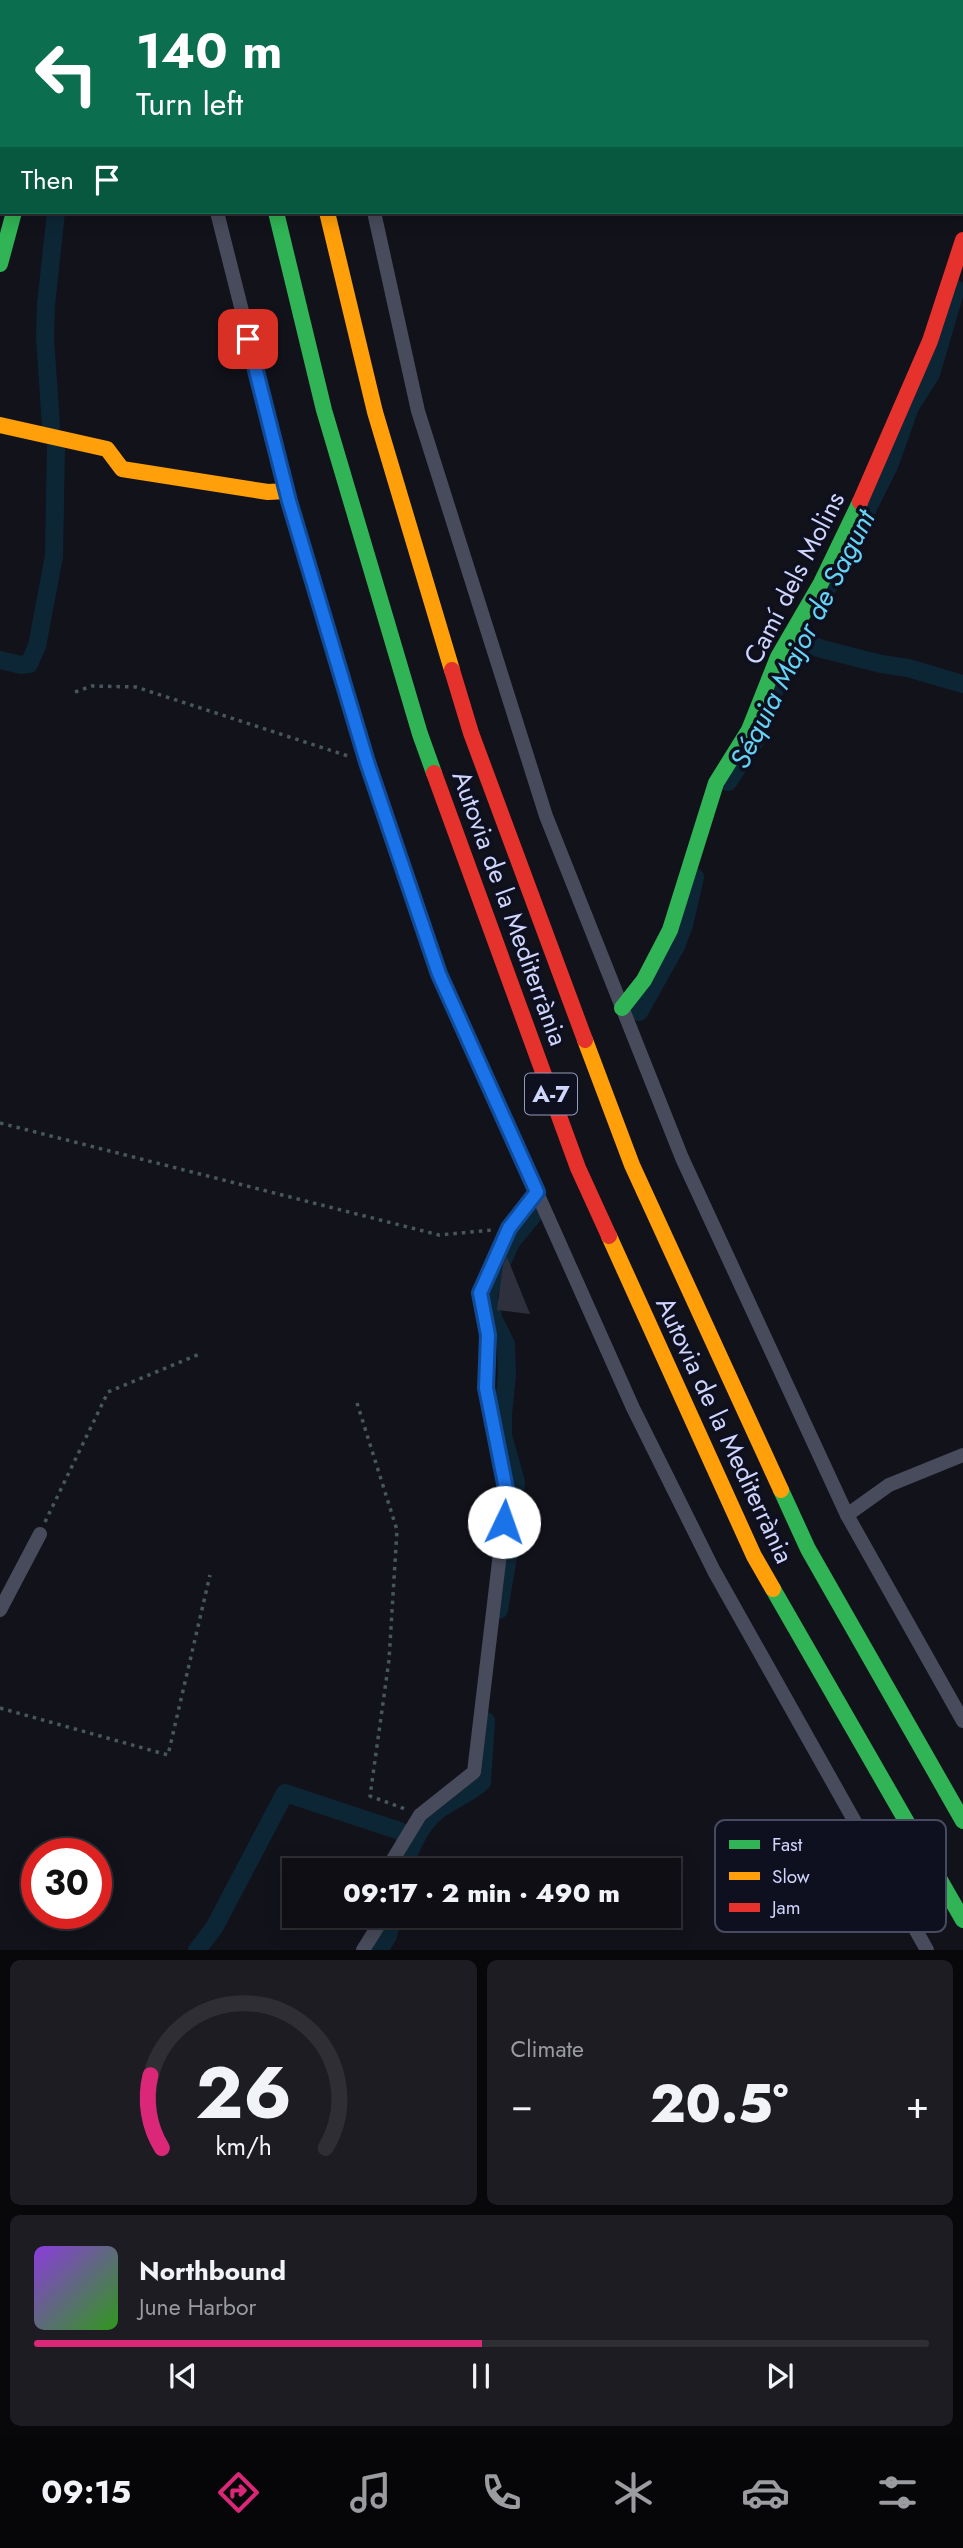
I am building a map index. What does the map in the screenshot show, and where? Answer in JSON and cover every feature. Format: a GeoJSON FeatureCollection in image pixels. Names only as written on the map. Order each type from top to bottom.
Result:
{"type":"FeatureCollection","features":[{"type":"Feature","properties":{"kind":"main road"},"geometry":{"type":"LineString","coordinates":[[0,264],[13,214]]}},
{"type":"Feature","properties":{"kind":"main road","name":"Autovia de la Mediterrània"},"geometry":{"type":"LineString","coordinates":[[276,214],[324,410],[420,734],[578,1168],[754,1556],[906,1820]]}},
{"type":"Feature","properties":{"kind":"main road","name":"Autovia de la Mediterrània"},"geometry":{"type":"LineString","coordinates":[[327,214],[375,412],[471,733],[632,1165],[808,1549],[963,1821]]}},
{"type":"Feature","properties":{"kind":"main road","name":"Camí dels Molins"},"geometry":{"type":"LineString","coordinates":[[622,1008],[644,980],[670,930],[716,783],[749,730],[778,657],[821,583],[868,484],[930,341],[963,240]]}},
{"type":"Feature","properties":{"kind":"main road"},"geometry":{"type":"LineString","coordinates":[[0,425],[107,449],[122,469],[268,492],[287,491]]}},
{"type":"Feature","properties":{"kind":"main road","name":"Autovia de la Mediterrània"},"geometry":{"type":"LineString","coordinates":[[946,1890],[963,1920]]}},
{"type":"Feature","properties":{"kind":"street"},"geometry":{"type":"LineString","coordinates":[[218,214],[287,491],[367,762],[439,974],[633,1408],[715,1571],[854,1820]]}},
{"type":"Feature","properties":{"kind":"street"},"geometry":{"type":"LineString","coordinates":[[374,214],[418,411],[546,816],[682,1158],[847,1515],[963,1721]]}},
{"type":"Feature","properties":{"kind":"street"},"geometry":{"type":"LineString","coordinates":[[394,1858],[420,1815],[474,1772],[507,1494],[486,1388],[488,1335],[480,1293],[509,1228],[537,1192]]}},
{"type":"Feature","properties":{"kind":"street"},"geometry":{"type":"LineString","coordinates":[[847,1515],[888,1485],[963,1455]]}},
{"type":"Feature","properties":{"kind":"street"},"geometry":{"type":"LineString","coordinates":[[0,1610],[40,1534]]}},
{"type":"Feature","properties":{"kind":"street"},"geometry":{"type":"LineString","coordinates":[[363,1950],[377,1928]]}},
{"type":"Feature","properties":{"kind":"street"},"geometry":{"type":"LineString","coordinates":[[917,1932],[927,1950]]}},
{"type":"Feature","properties":{"kind":"path"},"geometry":{"type":"LineString","coordinates":[[75,692],[92,686],[136,687],[367,762]]}},
{"type":"Feature","properties":{"kind":"path"},"geometry":{"type":"LineString","coordinates":[[0,1123],[439,1235],[509,1228]]}},
{"type":"Feature","properties":{"kind":"path"},"geometry":{"type":"LineString","coordinates":[[40,1534],[108,1392],[202,1353]]}},
{"type":"Feature","properties":{"kind":"path"},"geometry":{"type":"LineString","coordinates":[[357,1403],[397,1530],[389,1660],[370,1796],[420,1815]]}},
{"type":"Feature","properties":{"kind":"path"},"geometry":{"type":"LineString","coordinates":[[0,1708],[168,1755],[210,1575]]}},
{"type":"Feature","properties":{"kind":"building"},"geometry":{"type":"Polygon","coordinates":[[[507,1257],[530,1314],[497,1310],[503,1265],[507,1257]]]}},
{"type":"Feature","properties":{"kind":"waterway"},"geometry":{"type":"LineString","coordinates":[[51,426],[45,337],[56,214]]}},
{"type":"Feature","properties":{"kind":"waterway","name":"Séquia Major de Sagunt"},"geometry":{"type":"LineString","coordinates":[[825,593],[889,466],[910,407],[931,374],[956,289]]}},
{"type":"Feature","properties":{"kind":"waterway"},"geometry":{"type":"LineString","coordinates":[[0,660],[29,664],[37,646],[54,556],[56,446]]}},
{"type":"Feature","properties":{"kind":"waterway"},"geometry":{"type":"LineString","coordinates":[[796,639],[822,649],[908,668],[963,684]]}},
{"type":"Feature","properties":{"kind":"waterway","name":"Séquia Major de Sagunt"},"geometry":{"type":"LineString","coordinates":[[728,782],[755,741],[793,643]]}},
{"type":"Feature","properties":{"kind":"waterway","name":"Séquia Major de Sagunt"},"geometry":{"type":"LineString","coordinates":[[639,1012],[676,946],[684,925],[695,877]]}},
{"type":"Feature","properties":{"kind":"waterway","name":"Séquia Major de Sagunt"},"geometry":{"type":"LineString","coordinates":[[499,1610],[510,1545],[516,1482],[503,1436],[506,1344],[494,1320],[488,1295],[511,1242],[534,1214]]}},
{"type":"Feature","properties":{"kind":"waterway","name":"Séquia Major de Sagunt"},"geometry":{"type":"LineString","coordinates":[[407,1858],[426,1822],[440,1809],[482,1782],[486,1721]]}},
{"type":"Feature","properties":{"kind":"waterway"},"geometry":{"type":"LineString","coordinates":[[197,1950],[214,1928],[285,1793],[400,1831]]}},
{"type":"Feature","properties":{"kind":"waterway","name":"Séquia Major de Sagunt"},"geometry":{"type":"LineString","coordinates":[[379,1950],[390,1928]]}},
{"type":"Feature","properties":{"kind":"traffic: fast"},"geometry":{"type":"LineString","coordinates":[[0,264],[13,214]]}},
{"type":"Feature","properties":{"kind":"traffic: fast"},"geometry":{"type":"LineString","coordinates":[[276,214],[324,410],[434,773]]}},
{"type":"Feature","properties":{"kind":"traffic: fast"},"geometry":{"type":"LineString","coordinates":[[622,1008],[644,980],[670,930],[716,783],[749,730],[778,657],[821,583],[860,502]]}},
{"type":"Feature","properties":{"kind":"traffic: fast"},"geometry":{"type":"LineString","coordinates":[[781,1490],[808,1549],[963,1821]]}},
{"type":"Feature","properties":{"kind":"traffic: fast"},"geometry":{"type":"LineString","coordinates":[[773,1589],[906,1820]]}},
{"type":"Feature","properties":{"kind":"traffic: fast"},"geometry":{"type":"LineString","coordinates":[[946,1890],[963,1920]]}},
{"type":"Feature","properties":{"kind":"traffic: slow"},"geometry":{"type":"LineString","coordinates":[[327,214],[375,412],[452,670]]}},
{"type":"Feature","properties":{"kind":"traffic: slow"},"geometry":{"type":"LineString","coordinates":[[0,425],[107,449],[122,469],[268,492],[287,491]]}},
{"type":"Feature","properties":{"kind":"traffic: slow"},"geometry":{"type":"LineString","coordinates":[[585,1040],[632,1165],[781,1490]]}},
{"type":"Feature","properties":{"kind":"traffic: slow"},"geometry":{"type":"LineString","coordinates":[[609,1236],[754,1556],[773,1589]]}},
{"type":"Feature","properties":{"kind":"traffic: jam"},"geometry":{"type":"LineString","coordinates":[[860,502],[930,341],[963,240]]}},
{"type":"Feature","properties":{"kind":"traffic: jam"},"geometry":{"type":"LineString","coordinates":[[452,670],[471,733],[585,1040]]}},
{"type":"Feature","properties":{"kind":"traffic: jam"},"geometry":{"type":"LineString","coordinates":[[434,773],[578,1168],[609,1236]]}},
{"type":"Feature","properties":{"kind":"route"},"geometry":{"type":"LineString","coordinates":[[248,339],[289,501],[367,762],[439,974],[537,1192],[509,1228],[480,1293],[488,1335],[486,1388],[507,1494],[504,1522]]}}]}
